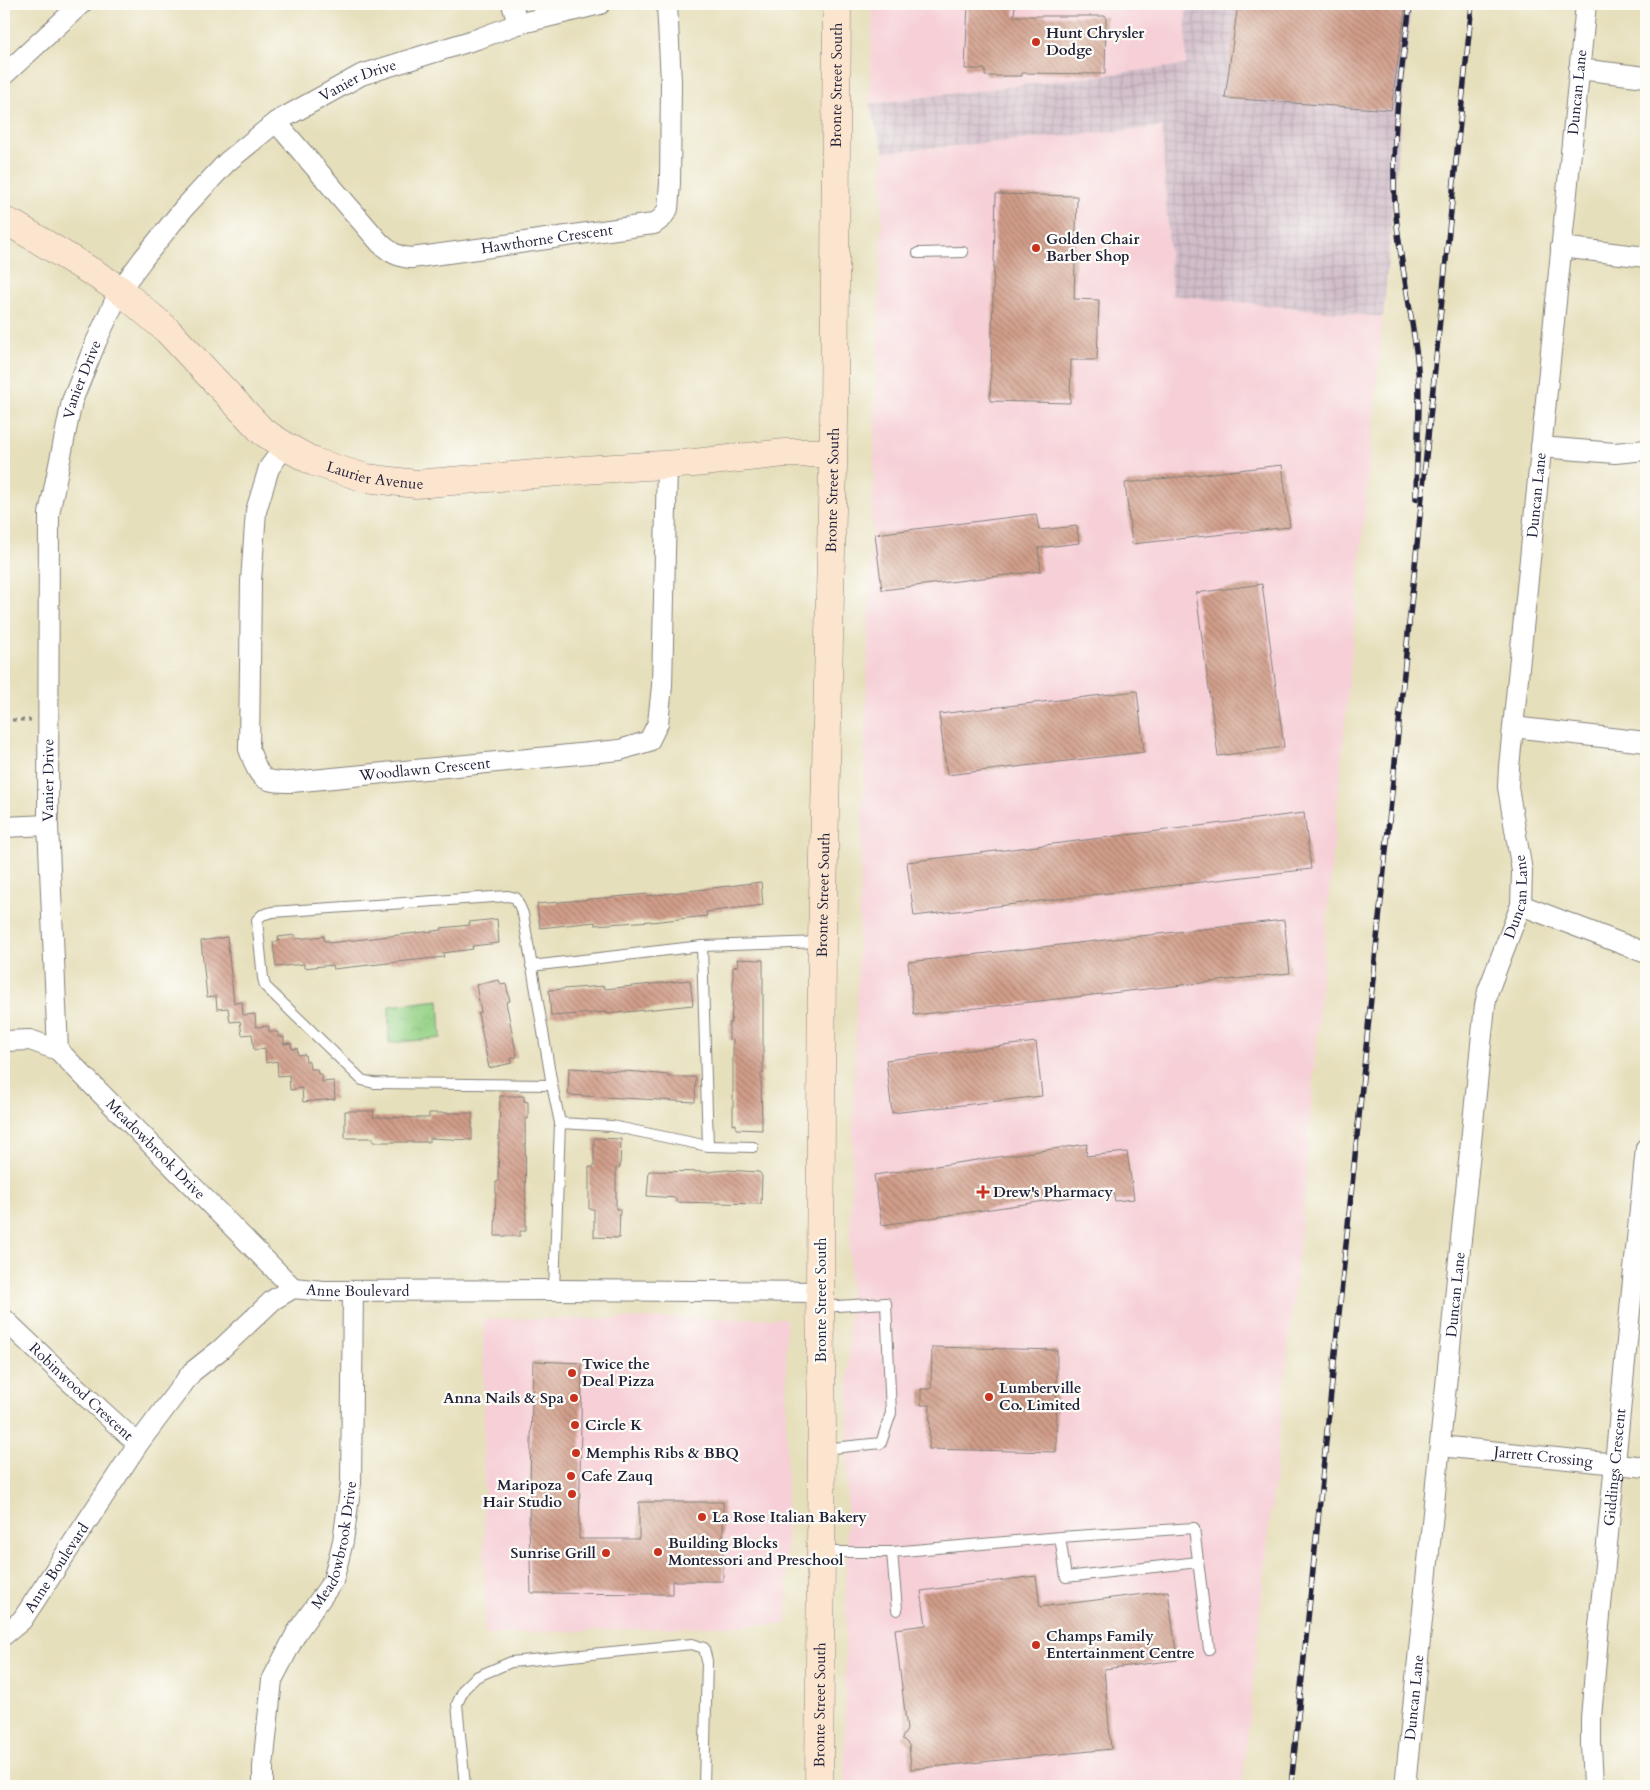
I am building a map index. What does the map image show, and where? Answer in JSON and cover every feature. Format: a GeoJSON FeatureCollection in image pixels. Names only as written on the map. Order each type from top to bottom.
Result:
{"type":"FeatureCollection","features":[{"type":"Feature","properties":{"kind":"main road","name":"Bronte Street South"},"geometry":{"type":"LineString","coordinates":[[819,1786],[822,1552],[820,1299],[822,942],[832,453],[837,4]]}},
{"type":"Feature","properties":{"kind":"main road","name":"Laurier Avenue"},"geometry":{"type":"LineString","coordinates":[[4,221],[97,274],[120,290],[167,330],[262,431],[314,462],[366,478],[416,484],[667,465],[786,452],[832,453]]}},
{"type":"Feature","properties":{"kind":"street"},"geometry":{"type":"LineString","coordinates":[[4,74],[81,4]]}},
{"type":"Feature","properties":{"kind":"street"},"geometry":{"type":"LineString","coordinates":[[512,4],[518,24]]}},
{"type":"Feature","properties":{"kind":"street","name":"Vanier Drive"},"geometry":{"type":"LineString","coordinates":[[58,1050],[48,825],[49,514],[72,401],[120,290],[142,259],[190,201],[227,162],[276,122],[362,75],[518,24],[600,4]]}},
{"type":"Feature","properties":{"kind":"street","name":"Hawthorne Crescent"},"geometry":{"type":"LineString","coordinates":[[276,122],[380,243],[399,257],[411,258],[484,249],[654,224],[662,218],[668,209],[670,183],[671,81],[667,4]]}},
{"type":"Feature","properties":{"kind":"street","name":"Duncan Lane"},"geometry":{"type":"LineString","coordinates":[[1405,1786],[1484,1005],[1521,905],[1521,861],[1508,787],[1586,4]]}},
{"type":"Feature","properties":{"kind":"street"},"geometry":{"type":"LineString","coordinates":[[1579,69],[1646,76]]}},
{"type":"Feature","properties":{"kind":"street"},"geometry":{"type":"LineString","coordinates":[[1561,248],[1646,257]]}},
{"type":"Feature","properties":{"kind":"street","name":"Woodlawn Crescent"},"geometry":{"type":"LineString","coordinates":[[285,446],[269,468],[256,511],[251,581],[249,749],[259,775],[272,782],[292,782],[620,750],[649,741],[658,723],[662,686],[667,465]]}},
{"type":"Feature","properties":{"kind":"street"},"geometry":{"type":"LineString","coordinates":[[1541,447],[1615,453],[1646,450]]}},
{"type":"Feature","properties":{"kind":"street"},"geometry":{"type":"LineString","coordinates":[[1513,727],[1646,742]]}},
{"type":"Feature","properties":{"kind":"street"},"geometry":{"type":"LineString","coordinates":[[4,827],[48,825]]}},
{"type":"Feature","properties":{"kind":"street"},"geometry":{"type":"LineString","coordinates":[[1521,905],[1646,953]]}},
{"type":"Feature","properties":{"kind":"street","name":"Meadowbrook Drive"},"geometry":{"type":"LineString","coordinates":[[4,1041],[30,1040],[58,1050],[293,1288]]}},
{"type":"Feature","properties":{"kind":"street","name":"Giddings Crescent"},"geometry":{"type":"LineString","coordinates":[[1593,1786],[1592,1709],[1598,1636],[1646,1148]]}},
{"type":"Feature","properties":{"kind":"street","name":"Anne Boulevard"},"geometry":{"type":"LineString","coordinates":[[4,1635],[22,1620],[138,1444],[192,1372],[220,1350],[273,1300],[293,1288],[324,1291],[554,1290],[820,1299]]}},
{"type":"Feature","properties":{"kind":"street","name":"Meadowbrook Drive"},"geometry":{"type":"LineString","coordinates":[[263,1786],[272,1680],[297,1632],[333,1581],[343,1541],[351,1483],[353,1290]]}},
{"type":"Feature","properties":{"kind":"street","name":"Robinwood Crescent"},"geometry":{"type":"LineString","coordinates":[[4,1319],[67,1380],[138,1444]]}},
{"type":"Feature","properties":{"kind":"street","name":"Jarrett Crossing"},"geometry":{"type":"LineString","coordinates":[[1440,1446],[1646,1467]]}},
{"type":"Feature","properties":{"kind":"lane"},"geometry":{"type":"LineString","coordinates":[[918,253],[963,252]]}},
{"type":"Feature","properties":{"kind":"lane"},"geometry":{"type":"LineString","coordinates":[[552,1085],[374,1083],[362,1080],[265,986],[257,920],[262,915],[272,912],[508,896],[516,898],[520,904],[560,1123],[554,1290]]}},
{"type":"Feature","properties":{"kind":"lane"},"geometry":{"type":"LineString","coordinates":[[530,966],[702,946],[822,942]]}},
{"type":"Feature","properties":{"kind":"lane"},"geometry":{"type":"LineString","coordinates":[[702,946],[708,1146]]}},
{"type":"Feature","properties":{"kind":"lane"},"geometry":{"type":"LineString","coordinates":[[560,1123],[612,1126],[708,1146],[753,1147]]}},
{"type":"Feature","properties":{"kind":"lane"},"geometry":{"type":"LineString","coordinates":[[820,1299],[886,1303],[891,1413],[881,1443],[822,1449]]}},
{"type":"Feature","properties":{"kind":"lane"},"geometry":{"type":"LineString","coordinates":[[822,1552],[892,1552],[1060,1537],[1194,1528],[1209,1649]]}},
{"type":"Feature","properties":{"kind":"lane"},"geometry":{"type":"LineString","coordinates":[[1060,1537],[1066,1577],[1198,1562]]}},
{"type":"Feature","properties":{"kind":"lane"},"geometry":{"type":"LineString","coordinates":[[892,1552],[897,1610]]}},
{"type":"Feature","properties":{"kind":"lane"},"geometry":{"type":"LineString","coordinates":[[465,1786],[457,1704],[464,1689],[476,1677],[512,1662],[692,1644],[704,1648],[708,1673],[704,1786]]}},
{"type":"Feature","properties":{"kind":"path"},"geometry":{"type":"LineString","coordinates":[[4,720],[49,720]]}},
{"type":"Feature","properties":{"kind":"shaded area"},"geometry":{"type":"Polygon","coordinates":[[[873,4],[1186,4],[1187,65],[869,104],[873,4]]]}},
{"type":"Feature","properties":{"kind":"shaded area"},"geometry":{"type":"Polygon","coordinates":[[[1186,4],[1411,4],[1383,317],[1172,295],[1162,127],[884,152],[869,104],[1186,65],[1186,4]]]}},
{"type":"Feature","properties":{"kind":"shaded area"},"geometry":{"type":"Polygon","coordinates":[[[1162,127],[1172,295],[1383,317],[1321,981],[1304,1199],[1242,1786],[844,1786],[850,1246],[884,152],[1162,127]]]}},
{"type":"Feature","properties":{"kind":"shaded area"},"geometry":{"type":"Polygon","coordinates":[[[786,1318],[787,1624],[485,1634],[483,1319],[786,1318]]]}},
{"type":"Feature","properties":{"kind":"green space"},"geometry":{"type":"Polygon","coordinates":[[[439,1000],[441,1038],[389,1043],[389,1006],[439,1000]]]}},
{"type":"Feature","properties":{"kind":"building","name":"Hunt Chrysler Dodge"},"geometry":{"type":"Polygon","coordinates":[[[968,4],[1015,4],[1014,16],[1106,16],[1105,74],[1022,73],[1022,76],[985,76],[985,69],[965,69],[968,4]]]}},
{"type":"Feature","properties":{"kind":"building"},"geometry":{"type":"Polygon","coordinates":[[[1238,4],[1406,4],[1391,110],[1225,98],[1238,4]]]}},
{"type":"Feature","properties":{"kind":"building"},"geometry":{"type":"Polygon","coordinates":[[[996,194],[1077,196],[1074,299],[1099,300],[1097,360],[1071,360],[1070,403],[990,401],[996,194]]]}},
{"type":"Feature","properties":{"kind":"building"},"geometry":{"type":"Polygon","coordinates":[[[1282,465],[1290,527],[1132,544],[1125,483],[1282,465]]]}},
{"type":"Feature","properties":{"kind":"building"},"geometry":{"type":"Polygon","coordinates":[[[1036,514],[1039,530],[1077,526],[1079,543],[1038,548],[1041,571],[882,590],[875,534],[1036,514]]]}},
{"type":"Feature","properties":{"kind":"building"},"geometry":{"type":"Polygon","coordinates":[[[1262,584],[1284,747],[1218,756],[1196,593],[1262,584]]]}},
{"type":"Feature","properties":{"kind":"building"},"geometry":{"type":"Polygon","coordinates":[[[1137,691],[1144,752],[947,775],[939,714],[1137,691]]]}},
{"type":"Feature","properties":{"kind":"building"},"geometry":{"type":"Polygon","coordinates":[[[1304,813],[1311,869],[914,916],[907,862],[1304,813]]]}},
{"type":"Feature","properties":{"kind":"building"},"geometry":{"type":"Polygon","coordinates":[[[761,882],[763,905],[706,912],[707,916],[651,922],[595,925],[595,922],[540,928],[537,904],[648,894],[648,896],[761,882]]]}},
{"type":"Feature","properties":{"kind":"building"},"geometry":{"type":"Polygon","coordinates":[[[497,919],[499,943],[472,946],[473,949],[443,953],[444,957],[333,969],[332,965],[304,968],[304,964],[276,967],[273,942],[279,941],[278,937],[295,935],[296,939],[324,936],[324,941],[329,941],[329,943],[442,930],[441,928],[470,925],[469,922],[497,919]]]}},
{"type":"Feature","properties":{"kind":"building"},"geometry":{"type":"Polygon","coordinates":[[[1284,920],[1290,973],[914,1015],[908,962],[1284,920]]]}},
{"type":"Feature","properties":{"kind":"building"},"geometry":{"type":"Polygon","coordinates":[[[227,937],[234,1003],[242,1002],[243,1015],[255,1014],[256,1027],[269,1026],[269,1032],[278,1032],[278,1037],[284,1037],[284,1044],[291,1043],[292,1049],[297,1048],[298,1055],[305,1054],[306,1061],[309,1061],[310,1069],[317,1069],[318,1074],[322,1074],[322,1082],[334,1081],[335,1099],[303,1102],[302,1088],[290,1090],[289,1075],[278,1076],[277,1061],[266,1063],[265,1048],[254,1050],[252,1034],[242,1035],[240,1021],[230,1022],[228,1008],[217,1009],[216,996],[207,997],[201,941],[227,937]]]}},
{"type":"Feature","properties":{"kind":"building"},"geometry":{"type":"Polygon","coordinates":[[[737,959],[763,960],[762,1130],[736,1129],[736,1124],[733,1125],[733,1039],[729,1040],[729,1023],[731,1023],[733,996],[733,967],[738,966],[737,959]]]}},
{"type":"Feature","properties":{"kind":"building"},"geometry":{"type":"Polygon","coordinates":[[[499,980],[501,985],[506,984],[510,1001],[506,1002],[517,1057],[511,1058],[512,1063],[489,1068],[478,1013],[481,1012],[476,985],[499,980]]]}},
{"type":"Feature","properties":{"kind":"building"},"geometry":{"type":"Polygon","coordinates":[[[690,980],[693,1005],[607,1014],[607,1012],[551,1016],[549,990],[604,986],[605,989],[690,980]]]}},
{"type":"Feature","properties":{"kind":"building"},"geometry":{"type":"Polygon","coordinates":[[[1036,1042],[1042,1096],[892,1113],[886,1060],[1036,1042]]]}},
{"type":"Feature","properties":{"kind":"building"},"geometry":{"type":"Polygon","coordinates":[[[569,1068],[639,1072],[668,1075],[668,1077],[696,1077],[695,1102],[568,1095],[569,1068]]]}},
{"type":"Feature","properties":{"kind":"building"},"geometry":{"type":"Polygon","coordinates":[[[500,1096],[524,1096],[524,1101],[528,1102],[528,1119],[525,1119],[526,1231],[520,1231],[520,1236],[495,1236],[500,1096]]]}},
{"type":"Feature","properties":{"kind":"building"},"geometry":{"type":"Polygon","coordinates":[[[345,1111],[374,1111],[373,1117],[429,1118],[429,1113],[472,1113],[472,1140],[429,1138],[429,1142],[373,1142],[373,1138],[345,1138],[345,1111]]]}},
{"type":"Feature","properties":{"kind":"building"},"geometry":{"type":"Polygon","coordinates":[[[594,1138],[621,1139],[620,1168],[616,1168],[616,1209],[620,1209],[619,1238],[594,1237],[594,1209],[589,1209],[589,1167],[594,1167],[594,1138]]]}},
{"type":"Feature","properties":{"kind":"building"},"geometry":{"type":"Polygon","coordinates":[[[1087,1144],[1086,1156],[1127,1152],[1134,1199],[1115,1201],[1113,1191],[882,1225],[874,1175],[1087,1144]]]}},
{"type":"Feature","properties":{"kind":"building"},"geometry":{"type":"Polygon","coordinates":[[[727,1170],[759,1172],[762,1176],[761,1204],[676,1202],[676,1198],[647,1196],[649,1171],[707,1172],[727,1170]]]}},
{"type":"Feature","properties":{"kind":"building","name":"Lumberville Co. Limited"},"geometry":{"type":"Polygon","coordinates":[[[932,1347],[1057,1350],[1056,1452],[929,1449],[930,1405],[921,1405],[921,1389],[931,1389],[932,1347]]]}},
{"type":"Feature","properties":{"kind":"building"},"geometry":{"type":"Polygon","coordinates":[[[533,1361],[582,1363],[579,1539],[639,1539],[639,1502],[723,1502],[723,1581],[672,1581],[672,1594],[531,1593],[529,1524],[533,1361]]]}},
{"type":"Feature","properties":{"kind":"building"},"geometry":{"type":"Polygon","coordinates":[[[1036,1576],[1040,1607],[1168,1591],[1177,1660],[1104,1669],[1111,1749],[911,1769],[909,1745],[902,1738],[907,1730],[895,1629],[926,1625],[921,1591],[1036,1576]]]}},
{"type":"Feature","properties":{"kind":"railway"},"geometry":{"type":"LineString","coordinates":[[1410,4],[1397,114],[1394,181],[1397,226],[1417,358],[1419,411],[1416,499]]}},
{"type":"Feature","properties":{"kind":"railway"},"geometry":{"type":"LineString","coordinates":[[1291,1786],[1472,4]]}},
{"type":"Feature","properties":{"kind":"place","name":"Hunt Chrysler Dodge"},"geometry":{"type":"Point","coordinates":[1036,42]}},
{"type":"Feature","properties":{"kind":"place","name":"Golden Chair Barber Shop"},"geometry":{"type":"Point","coordinates":[1036,248]}},
{"type":"Feature","properties":{"kind":"place","name":"Drew's Pharmacy"},"geometry":{"type":"Point","coordinates":[983,1192]}},
{"type":"Feature","properties":{"kind":"place","name":"Twice the Deal Pizza"},"geometry":{"type":"Point","coordinates":[572,1373]}},
{"type":"Feature","properties":{"kind":"place","name":"Lumberville Co. Limited"},"geometry":{"type":"Point","coordinates":[989,1397]}},
{"type":"Feature","properties":{"kind":"place","name":"Anna Nails & Spa"},"geometry":{"type":"Point","coordinates":[574,1398]}},
{"type":"Feature","properties":{"kind":"place","name":"Circle K"},"geometry":{"type":"Point","coordinates":[575,1425]}},
{"type":"Feature","properties":{"kind":"place","name":"Memphis Ribs & BBQ"},"geometry":{"type":"Point","coordinates":[576,1453]}},
{"type":"Feature","properties":{"kind":"place","name":"Cafe Zauq"},"geometry":{"type":"Point","coordinates":[571,1476]}},
{"type":"Feature","properties":{"kind":"place","name":"Maripoza Hair Studio"},"geometry":{"type":"Point","coordinates":[572,1494]}},
{"type":"Feature","properties":{"kind":"place","name":"La Rose Italian Bakery"},"geometry":{"type":"Point","coordinates":[702,1517]}},
{"type":"Feature","properties":{"kind":"place","name":"Building Blocks Montessori and Preschool"},"geometry":{"type":"Point","coordinates":[658,1552]}},
{"type":"Feature","properties":{"kind":"place","name":"Sunrise Grill"},"geometry":{"type":"Point","coordinates":[606,1553]}},
{"type":"Feature","properties":{"kind":"place","name":"Champs Family Entertainment Centre"},"geometry":{"type":"Point","coordinates":[1036,1645]}}]}
